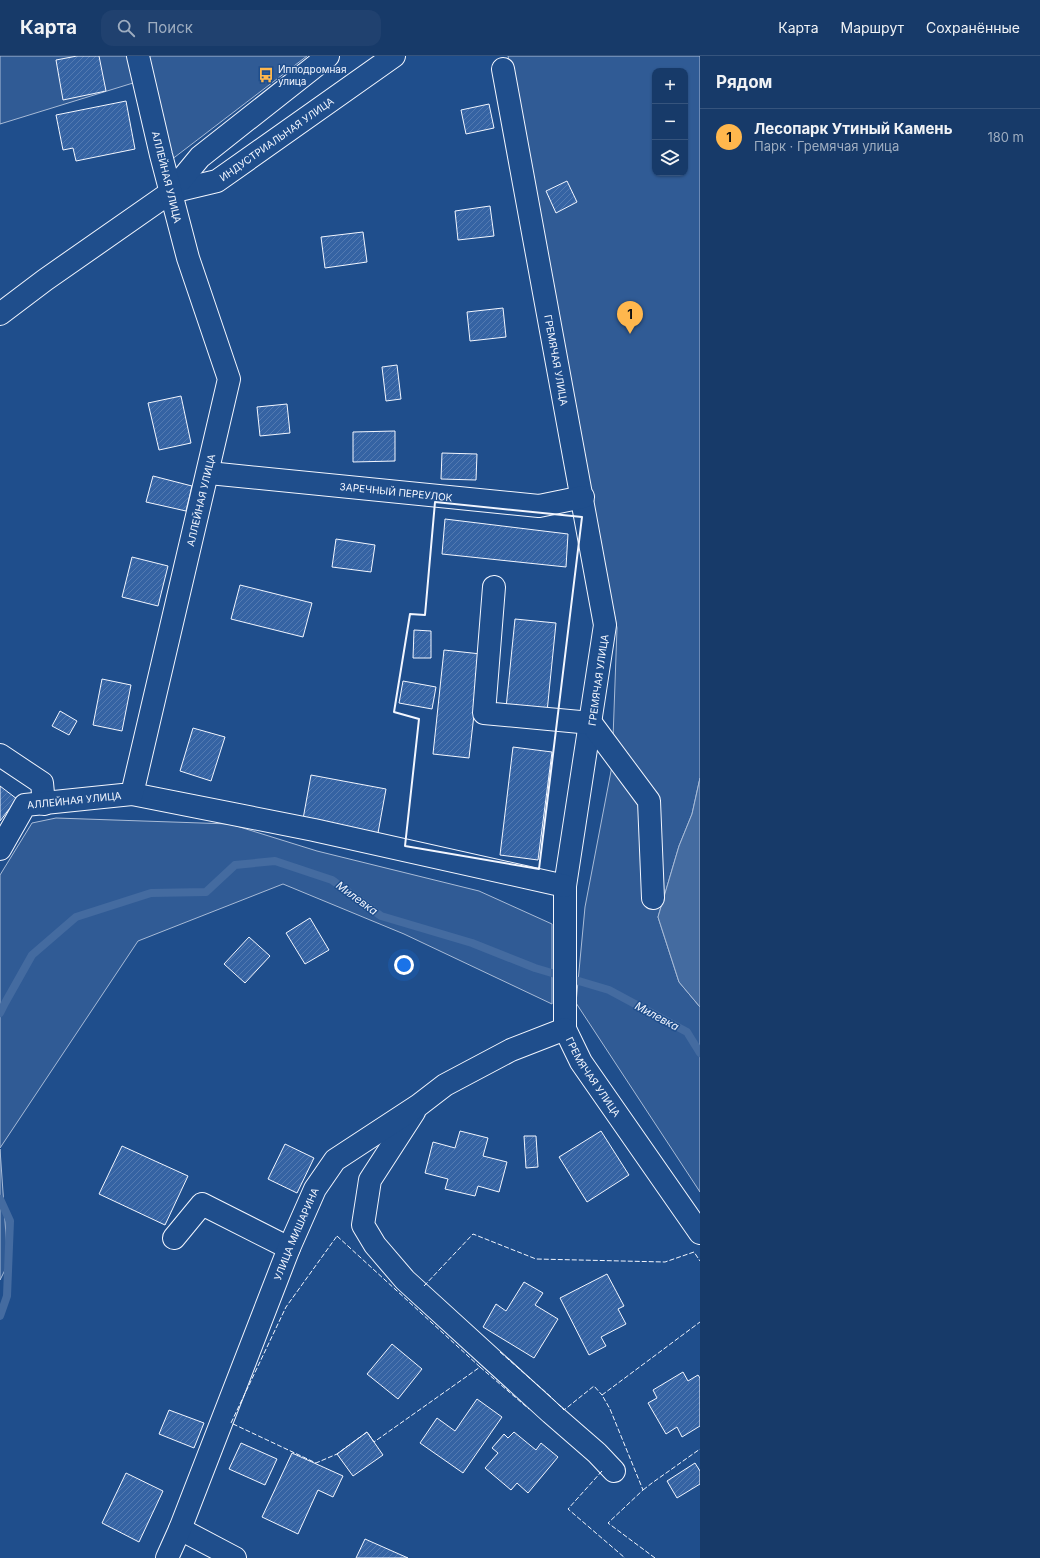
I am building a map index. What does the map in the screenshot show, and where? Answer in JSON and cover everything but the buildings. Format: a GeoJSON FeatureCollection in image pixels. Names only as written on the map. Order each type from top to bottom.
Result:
{"type":"FeatureCollection","features":[{"type":"Feature","properties":{"kind":"street","name":"АЛЛЕЙНАЯ УЛИЦА"},"geometry":{"type":"LineString","coordinates":[[0,849],[25,805],[132,794],[229,379],[188,258],[138,56]]}},
{"type":"Feature","properties":{"kind":"street","name":"ИНДУСТРИАЛЬНАЯ УЛИЦА"},"geometry":{"type":"LineString","coordinates":[[0,314],[45,280],[171,192],[200,157],[328,56]]}},
{"type":"Feature","properties":{"kind":"street","name":"ИНДУСТРИАЛЬНАЯ УЛИЦА"},"geometry":{"type":"LineString","coordinates":[[171,192],[217,181],[394,56]]}},
{"type":"Feature","properties":{"kind":"street","name":"ГРЕМЯЧАЯ УЛИЦА"},"geometry":{"type":"LineString","coordinates":[[503,68],[583,497],[605,625],[565,886],[565,1029],[580,1062],[700,1233]]}},
{"type":"Feature","properties":{"kind":"street","name":"ЗАРЕЧНЫЙ ПЕРЕУЛОК"},"geometry":{"type":"LineString","coordinates":[[208,473],[539,506],[583,497]]}},
{"type":"Feature","properties":{"kind":"street"},"geometry":{"type":"LineString","coordinates":[[494,587],[484,713],[591,723],[650,801],[653,898]]}},
{"type":"Feature","properties":{"kind":"street"},"geometry":{"type":"LineString","coordinates":[[0,755],[42,783],[44,804]]}},
{"type":"Feature","properties":{"kind":"street"},"geometry":{"type":"LineString","coordinates":[[132,794],[314,830],[565,886]]}},
{"type":"Feature","properties":{"kind":"street","name":"УЛИЦА МИШАРИНА"},"geometry":{"type":"LineString","coordinates":[[167,1558],[180,1529],[289,1248],[315,1190],[335,1160],[419,1105],[445,1085],[511,1050],[565,1029]]}},
{"type":"Feature","properties":{"kind":"street"},"geometry":{"type":"LineString","coordinates":[[419,1105],[370,1180],[363,1225],[374,1245],[405,1280],[551,1414],[598,1453],[614,1471]]}},
{"type":"Feature","properties":{"kind":"street"},"geometry":{"type":"LineString","coordinates":[[174,1238],[202,1204],[289,1248]]}},
{"type":"Feature","properties":{"kind":"street"},"geometry":{"type":"LineString","coordinates":[[180,1529],[235,1558]]}},
{"type":"Feature","properties":{"kind":"shaded area"},"geometry":{"type":"Polygon","coordinates":[[[0,56],[307,56],[171,160],[146,79],[0,124],[0,56]]]}},
{"type":"Feature","properties":{"kind":"shaded area"},"geometry":{"type":"Polygon","coordinates":[[[508,56],[700,56],[700,778],[692,814],[679,846],[658,917],[679,982],[700,1007],[700,1192],[576,1003],[585,907],[612,766],[617,628],[590,496],[508,56]]]}},
{"type":"Feature","properties":{"kind":"shaded area"},"geometry":{"type":"Polygon","coordinates":[[[700,778],[700,1007],[679,982],[658,917],[679,846],[692,814],[700,778]]]}},
{"type":"Feature","properties":{"kind":"shaded area"},"geometry":{"type":"Polygon","coordinates":[[[56,818],[230,824],[317,851],[479,891],[552,924],[552,1004],[404,934],[283,884],[138,941],[0,1148],[0,875],[32,823],[56,818]]]}},
{"type":"Feature","properties":{"kind":"shaded area"},"geometry":{"type":"Polygon","coordinates":[[[0,1149],[8,1264],[0,1280],[0,1149]]]}},
{"type":"Feature","properties":{"kind":"waterway","name":"Милевка"},"geometry":{"type":"LineString","coordinates":[[0,1013],[32,955],[76,917],[151,893],[206,892],[235,865],[275,861],[332,880],[381,916],[472,943],[535,968],[609,990],[687,1032],[700,1053]]}},
{"type":"Feature","properties":{"kind":"waterway","name":"Милевка"},"geometry":{"type":"LineString","coordinates":[[0,1199],[10,1221],[7,1296],[0,1316]]}},
{"type":"Feature","properties":{"kind":"fence"},"geometry":{"type":"LineString","coordinates":[[424,1286],[473,1234],[536,1259],[665,1262],[694,1252],[700,1261]]}},
{"type":"Feature","properties":{"kind":"fence"},"geometry":{"type":"LineString","coordinates":[[337,1236],[480,1367],[374,1442],[367,1432],[337,1454],[316,1463],[231,1423],[286,1307],[337,1236]]}},
{"type":"Feature","properties":{"kind":"fence"},"geometry":{"type":"LineString","coordinates":[[655,1558],[608,1523],[643,1490],[610,1409],[602,1395],[700,1322]]}},
{"type":"Feature","properties":{"kind":"fence"},"geometry":{"type":"LineString","coordinates":[[500,1352],[564,1410],[594,1386],[602,1395]]}},
{"type":"Feature","properties":{"kind":"fence"},"geometry":{"type":"LineString","coordinates":[[480,1367],[529,1409]]}},
{"type":"Feature","properties":{"kind":"fence"},"geometry":{"type":"LineString","coordinates":[[643,1490],[700,1449]]}},
{"type":"Feature","properties":{"kind":"fence"},"geometry":{"type":"LineString","coordinates":[[602,1471],[568,1509],[625,1558]]}},
{"type":"Feature","properties":{"kind":"wall"},"geometry":{"type":"LineString","coordinates":[[435,502],[582,517],[539,869],[405,846],[419,719],[394,712],[410,614],[425,615],[435,502]]}},
{"type":"Feature","properties":{"kind":"place","name":"Ипподромная улица"},"geometry":{"type":"Point","coordinates":[266,75]}},
{"type":"Feature","properties":{"kind":"place","name":"Лесопарк Утиный Камень"},"geometry":{"type":"Point","coordinates":[630,334]}}]}
